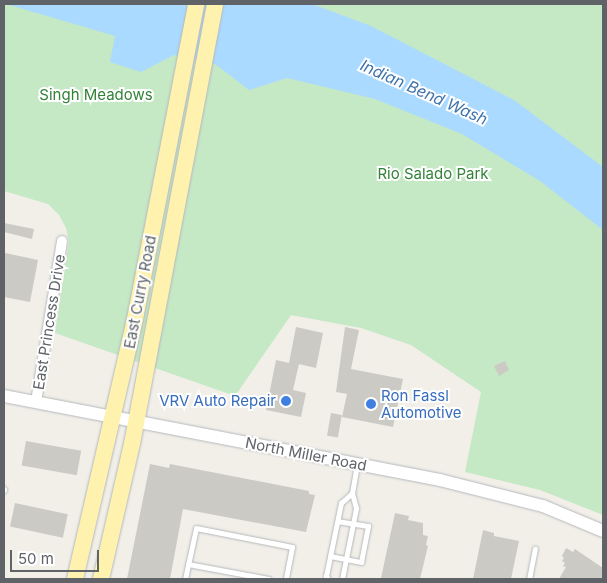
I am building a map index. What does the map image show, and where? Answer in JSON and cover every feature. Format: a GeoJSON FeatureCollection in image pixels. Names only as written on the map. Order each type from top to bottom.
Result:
{"type":"FeatureCollection","features":[{"type":"Feature","properties":{"kind":"main road","name":"East Curry Road"},"geometry":{"type":"LineString","coordinates":[[75,579],[135,320],[196,4]]}},
{"type":"Feature","properties":{"kind":"main road","name":"East Curry Road"},"geometry":{"type":"LineString","coordinates":[[101,579],[136,421],[215,4]]}},
{"type":"Feature","properties":{"kind":"street","name":"East Princess Drive"},"geometry":{"type":"LineString","coordinates":[[36,402],[62,241]]}},
{"type":"Feature","properties":{"kind":"street","name":"North Miller Road"},"geometry":{"type":"LineString","coordinates":[[4,396],[440,480],[506,495],[543,506],[603,531]]}},
{"type":"Feature","properties":{"kind":"lane"},"geometry":{"type":"LineString","coordinates":[[342,579],[356,508],[352,492],[357,465]]}},
{"type":"Feature","properties":{"kind":"lane"},"geometry":{"type":"LineString","coordinates":[[328,579],[326,576],[341,503],[352,492]]}},
{"type":"Feature","properties":{"kind":"lane"},"geometry":{"type":"LineString","coordinates":[[330,556],[361,562],[368,526],[338,520]]}},
{"type":"Feature","properties":{"kind":"lane"},"geometry":{"type":"LineString","coordinates":[[185,579],[196,528],[292,546],[286,579]]}},
{"type":"Feature","properties":{"kind":"lane"},"geometry":{"type":"LineString","coordinates":[[529,579],[535,550]]}},
{"type":"Feature","properties":{"kind":"lane"},"geometry":{"type":"LineString","coordinates":[[188,564],[269,579]]}},
{"type":"Feature","properties":{"kind":"green space","name":"Rio Salado Park"},"geometry":{"type":"Polygon","coordinates":[[[4,4],[603,4],[603,515],[540,490],[465,472],[481,392],[411,345],[361,328],[291,315],[235,396],[55,333],[69,241],[66,228],[59,215],[48,204],[4,191],[4,4]]]}},
{"type":"Feature","properties":{"kind":"water","name":"Indian Bend Wash"},"geometry":{"type":"Polygon","coordinates":[[[6,4],[312,4],[371,26],[514,100],[603,167],[603,230],[540,181],[462,134],[375,99],[287,78],[249,90],[215,64],[174,55],[141,72],[110,62],[115,36],[6,4]]]}},
{"type":"Feature","properties":{"kind":"building"},"geometry":{"type":"Polygon","coordinates":[[[4,223],[34,229],[32,239],[4,232],[4,223]]]}},
{"type":"Feature","properties":{"kind":"building"},"geometry":{"type":"Polygon","coordinates":[[[5,253],[38,260],[30,302],[4,297],[5,253]]]}},
{"type":"Feature","properties":{"kind":"building"},"geometry":{"type":"Polygon","coordinates":[[[296,327],[323,333],[316,368],[299,364],[293,390],[306,393],[301,417],[266,410],[276,360],[289,363],[296,327]]]}},
{"type":"Feature","properties":{"kind":"building","name":"Ron Fassl Automotive"},"geometry":{"type":"Polygon","coordinates":[[[345,327],[359,330],[351,369],[403,379],[393,427],[342,417],[347,394],[336,392],[345,327]]]}},
{"type":"Feature","properties":{"kind":"building"},"geometry":{"type":"Polygon","coordinates":[[[505,361],[509,370],[499,376],[494,366],[505,361]]]}},
{"type":"Feature","properties":{"kind":"building"},"geometry":{"type":"Polygon","coordinates":[[[331,413],[342,415],[338,438],[327,436],[331,413]]]}},
{"type":"Feature","properties":{"kind":"building"},"geometry":{"type":"Polygon","coordinates":[[[26,441],[81,451],[77,475],[22,466],[26,441]]]}},
{"type":"Feature","properties":{"kind":"building"},"geometry":{"type":"Polygon","coordinates":[[[150,464],[169,468],[170,464],[309,491],[309,494],[315,495],[306,532],[183,509],[170,579],[127,579],[150,464]]]}},
{"type":"Feature","properties":{"kind":"building"},"geometry":{"type":"Polygon","coordinates":[[[15,503],[68,514],[63,538],[10,526],[15,503]]]}},
{"type":"Feature","properties":{"kind":"building"},"geometry":{"type":"Polygon","coordinates":[[[395,513],[409,516],[408,520],[423,523],[423,535],[428,536],[426,545],[428,546],[420,579],[381,578],[395,513]]]}},
{"type":"Feature","properties":{"kind":"building"},"geometry":{"type":"Polygon","coordinates":[[[483,530],[494,533],[494,536],[519,541],[511,579],[473,579],[483,530]]]}},
{"type":"Feature","properties":{"kind":"building"},"geometry":{"type":"Polygon","coordinates":[[[566,548],[573,552],[575,549],[603,568],[603,579],[559,579],[566,567],[563,566],[565,563],[562,561],[564,558],[562,556],[566,548]]]}},
{"type":"Feature","properties":{"kind":"place","name":"VRV Auto Repair"},"geometry":{"type":"Point","coordinates":[286,401]}},
{"type":"Feature","properties":{"kind":"place","name":"Ron Fassl Automotive"},"geometry":{"type":"Point","coordinates":[371,404]}},
{"type":"Feature","properties":{"kind":"park label","name":"Singh Meadows"},"geometry":{"type":"Point","coordinates":[96,95]}}]}
